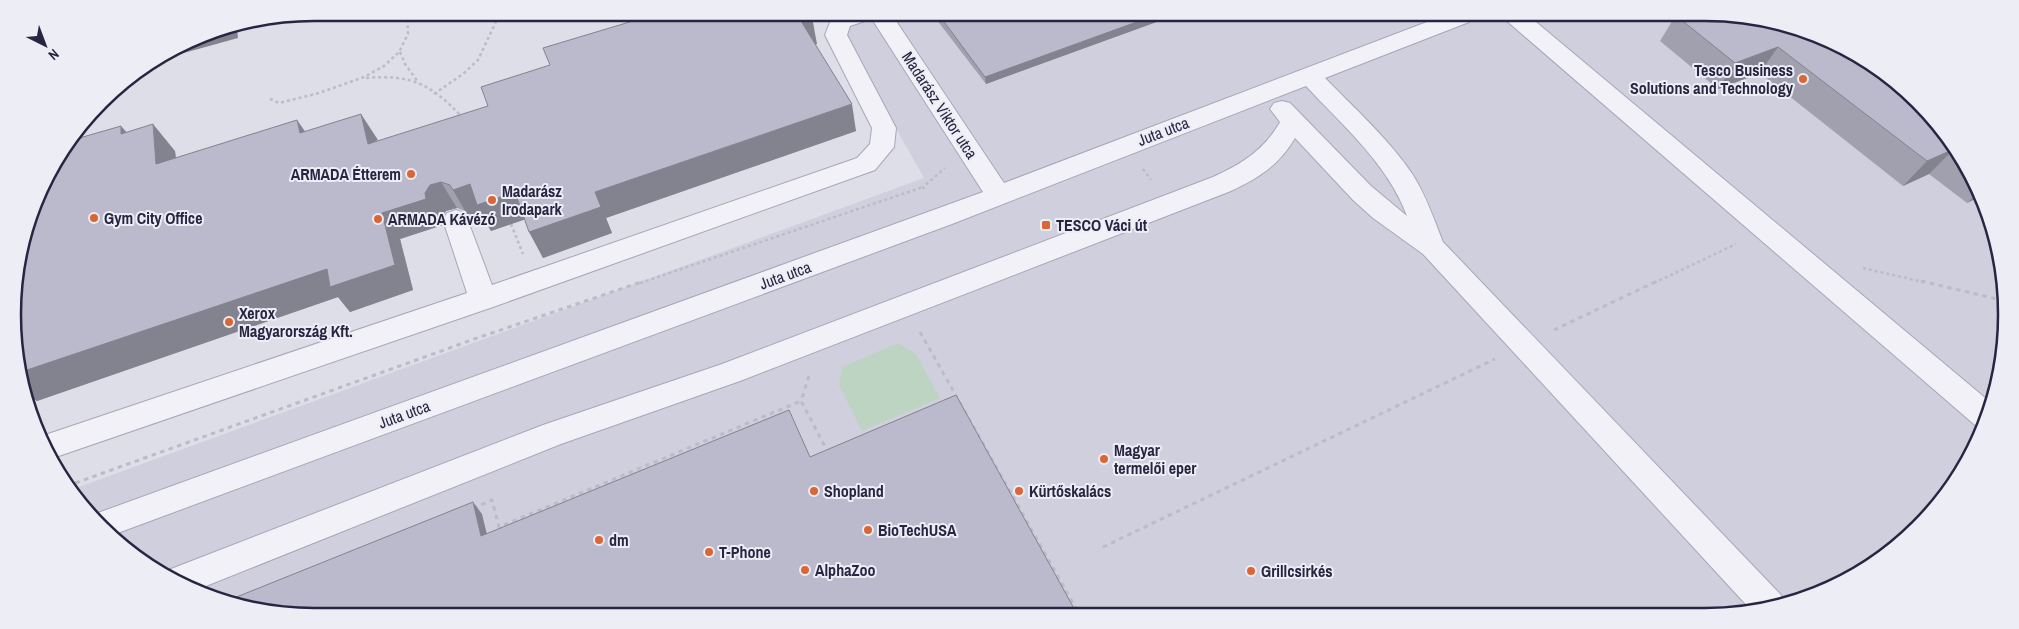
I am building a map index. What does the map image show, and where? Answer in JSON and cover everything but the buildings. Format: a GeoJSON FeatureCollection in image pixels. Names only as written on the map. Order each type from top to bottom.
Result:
{"type":"FeatureCollection","features":[{"type":"Feature","properties":{"kind":"street","name":"Madarász Viktor utca"},"geometry":{"type":"LineString","coordinates":[[885,21],[998,195]]}},
{"type":"Feature","properties":{"kind":"street","name":"Juta utca"},"geometry":{"type":"LineString","coordinates":[[108,523],[943,217],[1451,21]]}},
{"type":"Feature","properties":{"kind":"street"},"geometry":{"type":"LineString","coordinates":[[1521,21],[1980,413]]}},
{"type":"Feature","properties":{"kind":"street"},"geometry":{"type":"LineString","coordinates":[[52,445],[484,299],[866,164],[882,148],[884,128],[836,35],[839,22]]}},
{"type":"Feature","properties":{"kind":"street"},"geometry":{"type":"LineString","coordinates":[[1309,75],[1381,152],[1404,182],[1414,200],[1432,247]]}},
{"type":"Feature","properties":{"kind":"street"},"geometry":{"type":"LineString","coordinates":[[1266,91],[1362,194],[1432,247],[1765,601]]}},
{"type":"Feature","properties":{"kind":"street"},"geometry":{"type":"LineString","coordinates":[[186,578],[554,434],[730,373],[1238,177],[1266,161],[1276,150],[1293,121]]}},
{"type":"Feature","properties":{"kind":"street"},"geometry":{"type":"LineString","coordinates":[[456,220],[484,299]]}},
{"type":"Feature","properties":{"kind":"path"},"geometry":{"type":"LineString","coordinates":[[363,79],[383,67],[400,52],[406,35],[408,21]]}},
{"type":"Feature","properties":{"kind":"path"},"geometry":{"type":"LineString","coordinates":[[434,94],[456,80],[479,59],[494,21]]}},
{"type":"Feature","properties":{"kind":"path"},"geometry":{"type":"LineString","coordinates":[[400,52],[404,64],[418,82],[455,110],[468,125]]}},
{"type":"Feature","properties":{"kind":"path"},"geometry":{"type":"LineString","coordinates":[[270,99],[279,103],[363,79],[402,77],[418,82]]}},
{"type":"Feature","properties":{"kind":"path"},"geometry":{"type":"LineString","coordinates":[[75,483],[480,337],[923,187],[946,168],[945,160]]}},
{"type":"Feature","properties":{"kind":"path"},"geometry":{"type":"LineString","coordinates":[[1140,164],[1151,180],[1142,184]]}},
{"type":"Feature","properties":{"kind":"path"},"geometry":{"type":"LineString","coordinates":[[923,187],[943,217]]}},
{"type":"Feature","properties":{"kind":"path"},"geometry":{"type":"LineString","coordinates":[[1103,547],[1765,230]]}},
{"type":"Feature","properties":{"kind":"path"},"geometry":{"type":"LineString","coordinates":[[1861,267],[1997,299]]}},
{"type":"Feature","properties":{"kind":"path"},"geometry":{"type":"LineString","coordinates":[[917,326],[1076,608]]}},
{"type":"Feature","properties":{"kind":"path"},"geometry":{"type":"LineString","coordinates":[[810,373],[801,401],[828,452],[837,448]]}},
{"type":"Feature","properties":{"kind":"path"},"geometry":{"type":"LineString","coordinates":[[950,401],[959,398]]}},
{"type":"Feature","properties":{"kind":"path"},"geometry":{"type":"LineString","coordinates":[[465,511],[492,500],[499,527],[801,401]]}},
{"type":"Feature","properties":{"kind":"path"},"geometry":{"type":"LineString","coordinates":[[1038,555],[1044,552]]}},
{"type":"Feature","properties":{"kind":"shaded area"},"geometry":{"type":"Polygon","coordinates":[[[835,21],[1705,21],[1762,27],[1786,33],[1934,132],[1948,152],[1968,185],[1982,220],[1992,257],[1998,314],[1992,372],[1982,409],[1968,444],[1937,493],[1898,535],[1867,558],[1834,578],[1780,598],[1724,607],[295,607],[239,598],[185,578],[152,558],[121,535],[94,508],[78,487],[924,178],[835,21]]]}},
{"type":"Feature","properties":{"kind":"green space"},"geometry":{"type":"Polygon","coordinates":[[[898,343],[916,354],[940,398],[862,431],[839,385],[842,367],[898,343]]]}},
{"type":"Feature","properties":{"kind":"place","name":"Tesco Business Solutions and Technology"},"geometry":{"type":"Point","coordinates":[1803,79]}},
{"type":"Feature","properties":{"kind":"place","name":"ARMADA Étterem"},"geometry":{"type":"Point","coordinates":[411,174]}},
{"type":"Feature","properties":{"kind":"place","name":"Madarász Irodapark"},"geometry":{"type":"Point","coordinates":[492,200]}},
{"type":"Feature","properties":{"kind":"place","name":"Gym City Office"},"geometry":{"type":"Point","coordinates":[94,218]}},
{"type":"Feature","properties":{"kind":"place","name":"ARMADA Kávézó"},"geometry":{"type":"Point","coordinates":[378,219]}},
{"type":"Feature","properties":{"kind":"place","name":"TESCO Váci út"},"geometry":{"type":"Point","coordinates":[1046,225]}},
{"type":"Feature","properties":{"kind":"place","name":"Xerox Magyarország Kft."},"geometry":{"type":"Point","coordinates":[229,322]}},
{"type":"Feature","properties":{"kind":"place","name":"Magyar termelői eper"},"geometry":{"type":"Point","coordinates":[1104,459]}},
{"type":"Feature","properties":{"kind":"place","name":"Shopland"},"geometry":{"type":"Point","coordinates":[814,491]}},
{"type":"Feature","properties":{"kind":"place","name":"Kürtőskalács"},"geometry":{"type":"Point","coordinates":[1019,491]}},
{"type":"Feature","properties":{"kind":"place","name":"BioTechUSA"},"geometry":{"type":"Point","coordinates":[868,530]}},
{"type":"Feature","properties":{"kind":"place","name":"dm"},"geometry":{"type":"Point","coordinates":[599,540]}},
{"type":"Feature","properties":{"kind":"place","name":"T-Phone"},"geometry":{"type":"Point","coordinates":[709,552]}},
{"type":"Feature","properties":{"kind":"place","name":"AlphaZoo"},"geometry":{"type":"Point","coordinates":[805,570]}},
{"type":"Feature","properties":{"kind":"place","name":"Grillcsirkés"},"geometry":{"type":"Point","coordinates":[1251,571]}}]}
